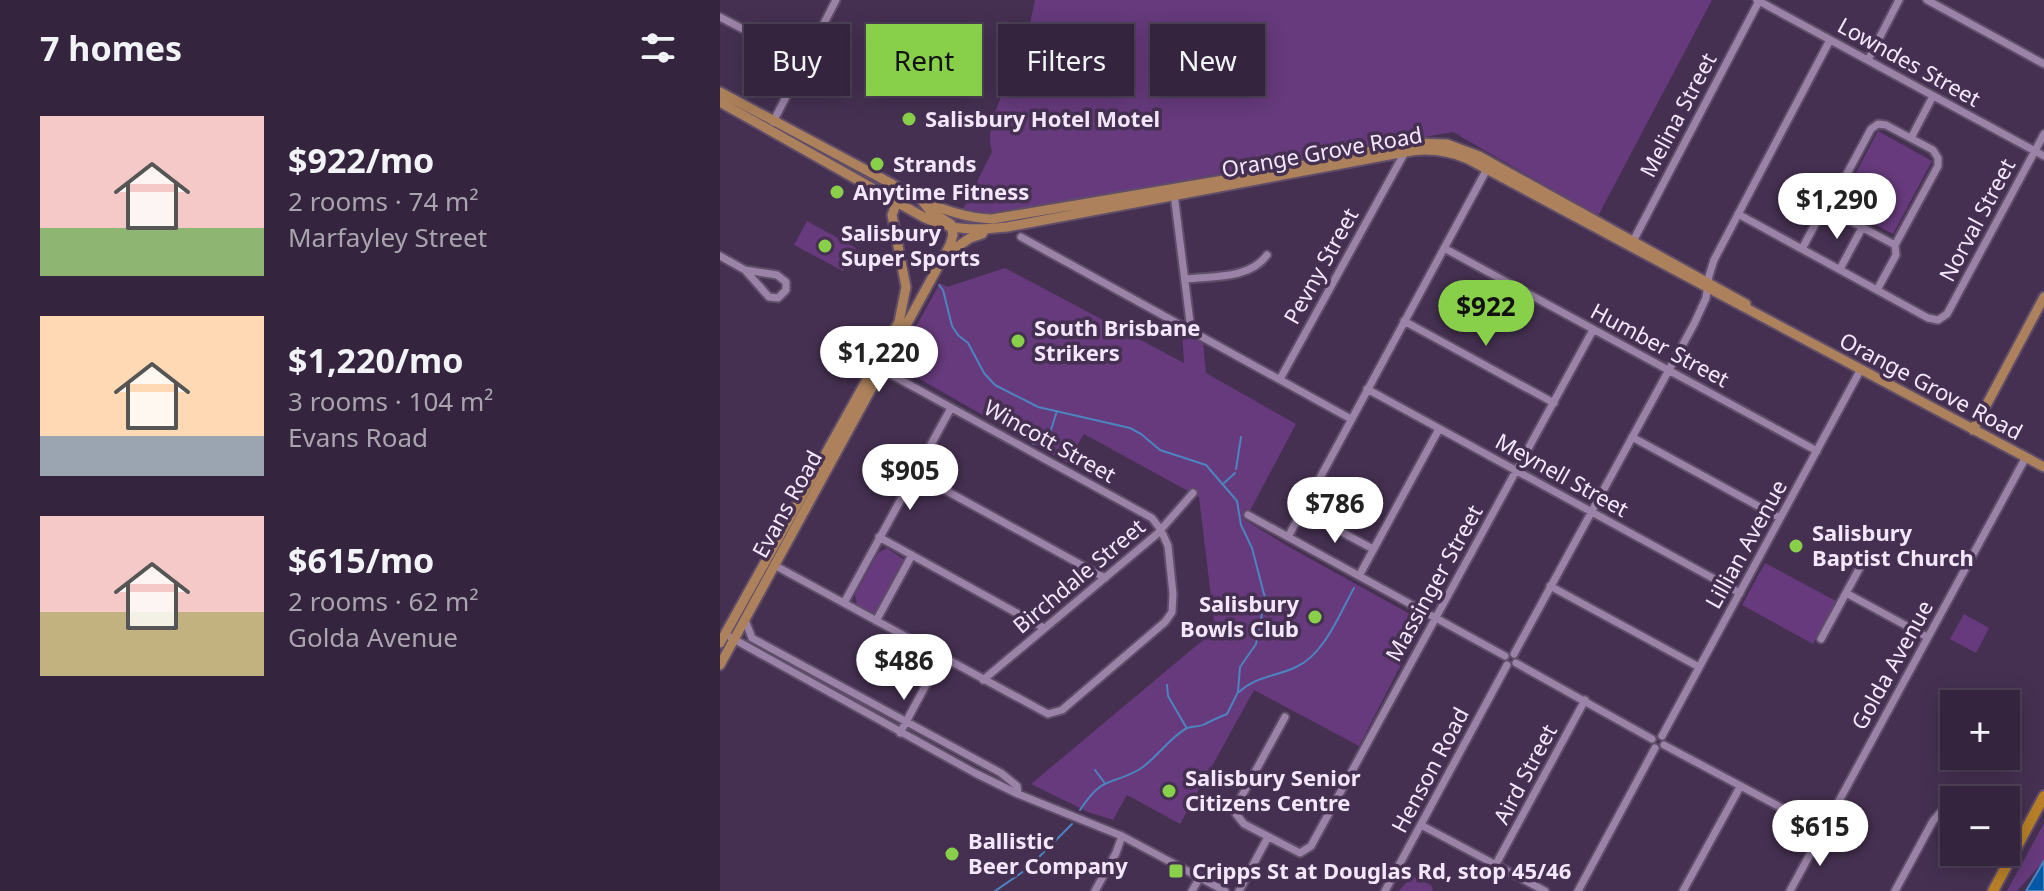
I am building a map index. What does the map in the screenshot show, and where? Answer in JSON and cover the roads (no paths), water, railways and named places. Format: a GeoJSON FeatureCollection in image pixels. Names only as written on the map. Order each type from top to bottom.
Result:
{"type":"FeatureCollection","features":[{"type":"Feature","properties":{"kind":"highway"},"geometry":{"type":"LineString","coordinates":[[1993,891],[2044,796]]}},
{"type":"Feature","properties":{"kind":"highway"},"geometry":{"type":"LineString","coordinates":[[2001,891],[2044,811]]}},
{"type":"Feature","properties":{"kind":"main road"},"geometry":{"type":"LineString","coordinates":[[720,92],[772,125]]}},
{"type":"Feature","properties":{"kind":"main road"},"geometry":{"type":"LineString","coordinates":[[720,102],[922,200],[930,211],[948,221],[952,228]]}},
{"type":"Feature","properties":{"kind":"main road","name":"Orange Grove Road"},"geometry":{"type":"LineString","coordinates":[[772,125],[896,202],[932,222],[952,228],[985,230],[1411,143],[1447,144],[1479,156],[1631,244]]}},
{"type":"Feature","properties":{"kind":"main road","name":"Orange Grove Road"},"geometry":{"type":"LineString","coordinates":[[922,200],[961,215],[992,219],[1405,152],[1426,149],[1448,152],[1631,244],[2044,467]]}},
{"type":"Feature","properties":{"kind":"main road"},"geometry":{"type":"LineString","coordinates":[[880,192],[888,218],[893,222]]}},
{"type":"Feature","properties":{"kind":"main road"},"geometry":{"type":"LineString","coordinates":[[893,222],[892,210],[896,202],[902,196],[912,195]]}},
{"type":"Feature","properties":{"kind":"main road","name":"Evans Road"},"geometry":{"type":"LineString","coordinates":[[726,639],[745,620],[879,368],[896,330],[906,287],[893,222]]}},
{"type":"Feature","properties":{"kind":"main road","name":"Evans Road"},"geometry":{"type":"LineString","coordinates":[[721,661],[726,639],[945,256],[952,240],[952,228]]}},
{"type":"Feature","properties":{"kind":"main road"},"geometry":{"type":"LineString","coordinates":[[945,256],[985,230]]}},
{"type":"Feature","properties":{"kind":"main road"},"geometry":{"type":"LineString","coordinates":[[906,287],[916,291],[927,289]]}},
{"type":"Feature","properties":{"kind":"main road"},"geometry":{"type":"LineString","coordinates":[[1973,430],[2044,297]]}},
{"type":"Feature","properties":{"kind":"street"},"geometry":{"type":"LineString","coordinates":[[823,24],[836,0]]}},
{"type":"Feature","properties":{"kind":"street","name":"Lowndes Street"},"geometry":{"type":"LineString","coordinates":[[1758,0],[2044,156]]}},
{"type":"Feature","properties":{"kind":"street","name":"Melina Street"},"geometry":{"type":"LineString","coordinates":[[1631,244],[1758,0]]}},
{"type":"Feature","properties":{"kind":"street"},"geometry":{"type":"LineString","coordinates":[[1868,60],[1899,0]]}},
{"type":"Feature","properties":{"kind":"street"},"geometry":{"type":"LineString","coordinates":[[1927,0],[2044,64]]}},
{"type":"Feature","properties":{"kind":"street"},"geometry":{"type":"LineString","coordinates":[[720,17],[744,30]]}},
{"type":"Feature","properties":{"kind":"street","name":"Henson Road"},"geometry":{"type":"LineString","coordinates":[[1385,891],[1700,313],[1714,260],[1830,40]]}},
{"type":"Feature","properties":{"kind":"street"},"geometry":{"type":"LineString","coordinates":[[772,125],[786,96]]}},
{"type":"Feature","properties":{"kind":"street"},"geometry":{"type":"LineString","coordinates":[[1911,138],[1933,96]]}},
{"type":"Feature","properties":{"kind":"street"},"geometry":{"type":"LineString","coordinates":[[1738,214],[1802,249],[1840,269],[1877,290],[1896,255],[1895,245],[1939,163],[1933,150],[1886,125],[1874,125],[1802,249]]}},
{"type":"Feature","properties":{"kind":"street","name":"Norval Street"},"geometry":{"type":"LineString","coordinates":[[1877,290],[1928,318],[1938,320],[1947,314],[2044,134]]}},
{"type":"Feature","properties":{"kind":"street","name":"Pevny Street"},"geometry":{"type":"LineString","coordinates":[[1280,379],[1405,152]]}},
{"type":"Feature","properties":{"kind":"street"},"geometry":{"type":"LineString","coordinates":[[1388,155],[1393,161],[1393,171]]}},
{"type":"Feature","properties":{"kind":"street"},"geometry":{"type":"LineString","coordinates":[[1288,537],[1487,169]]}},
{"type":"Feature","properties":{"kind":"street"},"geometry":{"type":"LineString","coordinates":[[1173,192],[1191,330]]}},
{"type":"Feature","properties":{"kind":"street"},"geometry":{"type":"LineString","coordinates":[[1828,209],[1895,245]]}},
{"type":"Feature","properties":{"kind":"street"},"geometry":{"type":"LineString","coordinates":[[1840,269],[1862,228]]}},
{"type":"Feature","properties":{"kind":"street"},"geometry":{"type":"LineString","coordinates":[[1021,237],[1351,419]]}},
{"type":"Feature","properties":{"kind":"street","name":"Humber Street"},"geometry":{"type":"LineString","coordinates":[[1444,248],[1817,451]]}},
{"type":"Feature","properties":{"kind":"street"},"geometry":{"type":"LineString","coordinates":[[1186,279],[1243,272],[1254,268],[1267,255]]}},
{"type":"Feature","properties":{"kind":"street"},"geometry":{"type":"LineString","coordinates":[[720,256],[745,270],[769,297],[778,298],[786,290],[786,282],[781,276],[745,270]]}},
{"type":"Feature","properties":{"kind":"street"},"geometry":{"type":"LineString","coordinates":[[1404,321],[1554,403]]}},
{"type":"Feature","properties":{"kind":"street","name":"Massinger Street"},"geometry":{"type":"LineString","coordinates":[[1268,837],[1296,852],[1305,852],[1311,846],[1593,330]]}},
{"type":"Feature","properties":{"kind":"street","name":"Wincott Street"},"geometry":{"type":"LineString","coordinates":[[879,368],[1146,514],[1161,530]]}},
{"type":"Feature","properties":{"kind":"street","name":"Lillian Avenue"},"geometry":{"type":"LineString","coordinates":[[1663,741],[1699,667],[1861,369]]}},
{"type":"Feature","properties":{"kind":"street","name":"Meynell Street"},"geometry":{"type":"LineString","coordinates":[[1367,389],[1740,593]]}},
{"type":"Feature","properties":{"kind":"street"},"geometry":{"type":"LineString","coordinates":[[844,603],[951,408]]}},
{"type":"Feature","properties":{"kind":"street"},"geometry":{"type":"LineString","coordinates":[[1359,576],[1439,429]]}},
{"type":"Feature","properties":{"kind":"street"},"geometry":{"type":"LineString","coordinates":[[1632,437],[1780,518]]}},
{"type":"Feature","properties":{"kind":"street","name":"Golda Avenue"},"geometry":{"type":"LineString","coordinates":[[1790,891],[2026,457]]}},
{"type":"Feature","properties":{"kind":"street"},"geometry":{"type":"LineString","coordinates":[[914,473],[1105,578]]}},
{"type":"Feature","properties":{"kind":"street","name":"Birchdale Street"},"geometry":{"type":"LineString","coordinates":[[983,680],[1161,530],[1193,493]]}},
{"type":"Feature","properties":{"kind":"street"},"geometry":{"type":"LineString","coordinates":[[1301,510],[1373,549]]}},
{"type":"Feature","properties":{"kind":"street"},"geometry":{"type":"LineString","coordinates":[[1248,515],[1823,830]]}},
{"type":"Feature","properties":{"kind":"street"},"geometry":{"type":"LineString","coordinates":[[774,565],[1048,714],[1058,712],[1085,690],[1165,622],[1172,612],[1168,546],[1161,530]]}},
{"type":"Feature","properties":{"kind":"street"},"geometry":{"type":"LineString","coordinates":[[879,537],[1044,628]]}},
{"type":"Feature","properties":{"kind":"street"},"geometry":{"type":"LineString","coordinates":[[876,621],[912,555]]}},
{"type":"Feature","properties":{"kind":"street"},"geometry":{"type":"LineString","coordinates":[[1821,639],[1865,558]]}},
{"type":"Feature","properties":{"kind":"street"},"geometry":{"type":"LineString","coordinates":[[1550,586],[1699,667]]}},
{"type":"Feature","properties":{"kind":"street"},"geometry":{"type":"LineString","coordinates":[[1846,593],[1927,637]]}},
{"type":"Feature","properties":{"kind":"street"},"geometry":{"type":"LineString","coordinates":[[745,620],[752,638],[1001,773],[1017,786],[1018,794]]}},
{"type":"Feature","properties":{"kind":"street"},"geometry":{"type":"LineString","coordinates":[[726,639],[1018,794],[1122,836],[1225,891]]}},
{"type":"Feature","properties":{"kind":"street"},"geometry":{"type":"LineString","coordinates":[[900,733],[941,657]]}},
{"type":"Feature","properties":{"kind":"street","name":"Aird Street"},"geometry":{"type":"LineString","coordinates":[[1496,864],[1585,700]]}},
{"type":"Feature","properties":{"kind":"street"},"geometry":{"type":"LineString","coordinates":[[1239,891],[1268,837],[1244,824],[1236,814],[1238,803],[1285,717]]}},
{"type":"Feature","properties":{"kind":"street"},"geometry":{"type":"LineString","coordinates":[[1652,739],[1655,748]]}},
{"type":"Feature","properties":{"kind":"street"},"geometry":{"type":"LineString","coordinates":[[1578,891],[1655,748],[1663,741]]}},
{"type":"Feature","properties":{"kind":"street"},"geometry":{"type":"LineString","coordinates":[[1683,891],[1740,787]]}},
{"type":"Feature","properties":{"kind":"street"},"geometry":{"type":"LineString","coordinates":[[1895,891],[1940,813]]}},
{"type":"Feature","properties":{"kind":"street"},"geometry":{"type":"LineString","coordinates":[[1421,825],[1545,891]]}},
{"type":"Feature","properties":{"kind":"street"},"geometry":{"type":"LineString","coordinates":[[1095,891],[1122,836]]}},
{"type":"Feature","properties":{"kind":"street"},"geometry":{"type":"LineString","coordinates":[[1192,891],[1200,877]]}},
{"type":"Feature","properties":{"kind":"water"},"geometry":{"type":"Polygon","coordinates":[[[2044,861],[2044,891],[2026,891],[2044,861]]]}},
{"type":"Feature","properties":{"kind":"waterway"},"geometry":{"type":"LineString","coordinates":[[939,285],[952,326],[968,343],[984,373],[995,385],[1038,407],[1130,428],[1160,450],[1206,465],[1237,501],[1241,525],[1252,548],[1265,598],[1256,644],[1240,667],[1238,692],[1227,714],[1203,725],[1187,728],[1140,769],[1101,786],[1080,810]]}},
{"type":"Feature","properties":{"kind":"waterway"},"geometry":{"type":"LineString","coordinates":[[1033,444],[1048,439],[1057,411]]}},
{"type":"Feature","properties":{"kind":"waterway"},"geometry":{"type":"LineString","coordinates":[[1236,469],[1241,437]]}},
{"type":"Feature","properties":{"kind":"waterway"},"geometry":{"type":"LineString","coordinates":[[1224,483],[1235,473]]}},
{"type":"Feature","properties":{"kind":"waterway"},"geometry":{"type":"LineString","coordinates":[[1239,692],[1259,680],[1296,667],[1315,653],[1354,588]]}},
{"type":"Feature","properties":{"kind":"waterway"},"geometry":{"type":"LineString","coordinates":[[1167,685],[1168,696],[1186,727]]}},
{"type":"Feature","properties":{"kind":"waterway"},"geometry":{"type":"LineString","coordinates":[[1095,770],[1104,782]]}},
{"type":"Feature","properties":{"kind":"waterway"},"geometry":{"type":"LineString","coordinates":[[995,891],[1027,869],[1072,824]]}},
{"type":"Feature","properties":{"kind":"place","name":"Salisbury Hotel Motel"},"geometry":{"type":"Point","coordinates":[909,119]}},
{"type":"Feature","properties":{"kind":"place","name":"Strands"},"geometry":{"type":"Point","coordinates":[877,164]}},
{"type":"Feature","properties":{"kind":"place","name":"Anytime Fitness"},"geometry":{"type":"Point","coordinates":[837,192]}},
{"type":"Feature","properties":{"kind":"place","name":"Salisbury Super Sports"},"geometry":{"type":"Point","coordinates":[825,246]}},
{"type":"Feature","properties":{"kind":"place","name":"South Brisbane Strikers"},"geometry":{"type":"Point","coordinates":[1018,341]}},
{"type":"Feature","properties":{"kind":"place","name":"Salisbury Baptist Church"},"geometry":{"type":"Point","coordinates":[1796,546]}},
{"type":"Feature","properties":{"kind":"place","name":"Salisbury Bowls Club"},"geometry":{"type":"Point","coordinates":[1315,617]}},
{"type":"Feature","properties":{"kind":"place","name":"Salisbury Senior Citizens Centre"},"geometry":{"type":"Point","coordinates":[1169,791]}},
{"type":"Feature","properties":{"kind":"place","name":"Ballistic Beer Company"},"geometry":{"type":"Point","coordinates":[952,854]}},
{"type":"Feature","properties":{"kind":"place","name":"Cripps St at Douglas Rd, stop 45/46"},"geometry":{"type":"Point","coordinates":[1176,871]}}]}
